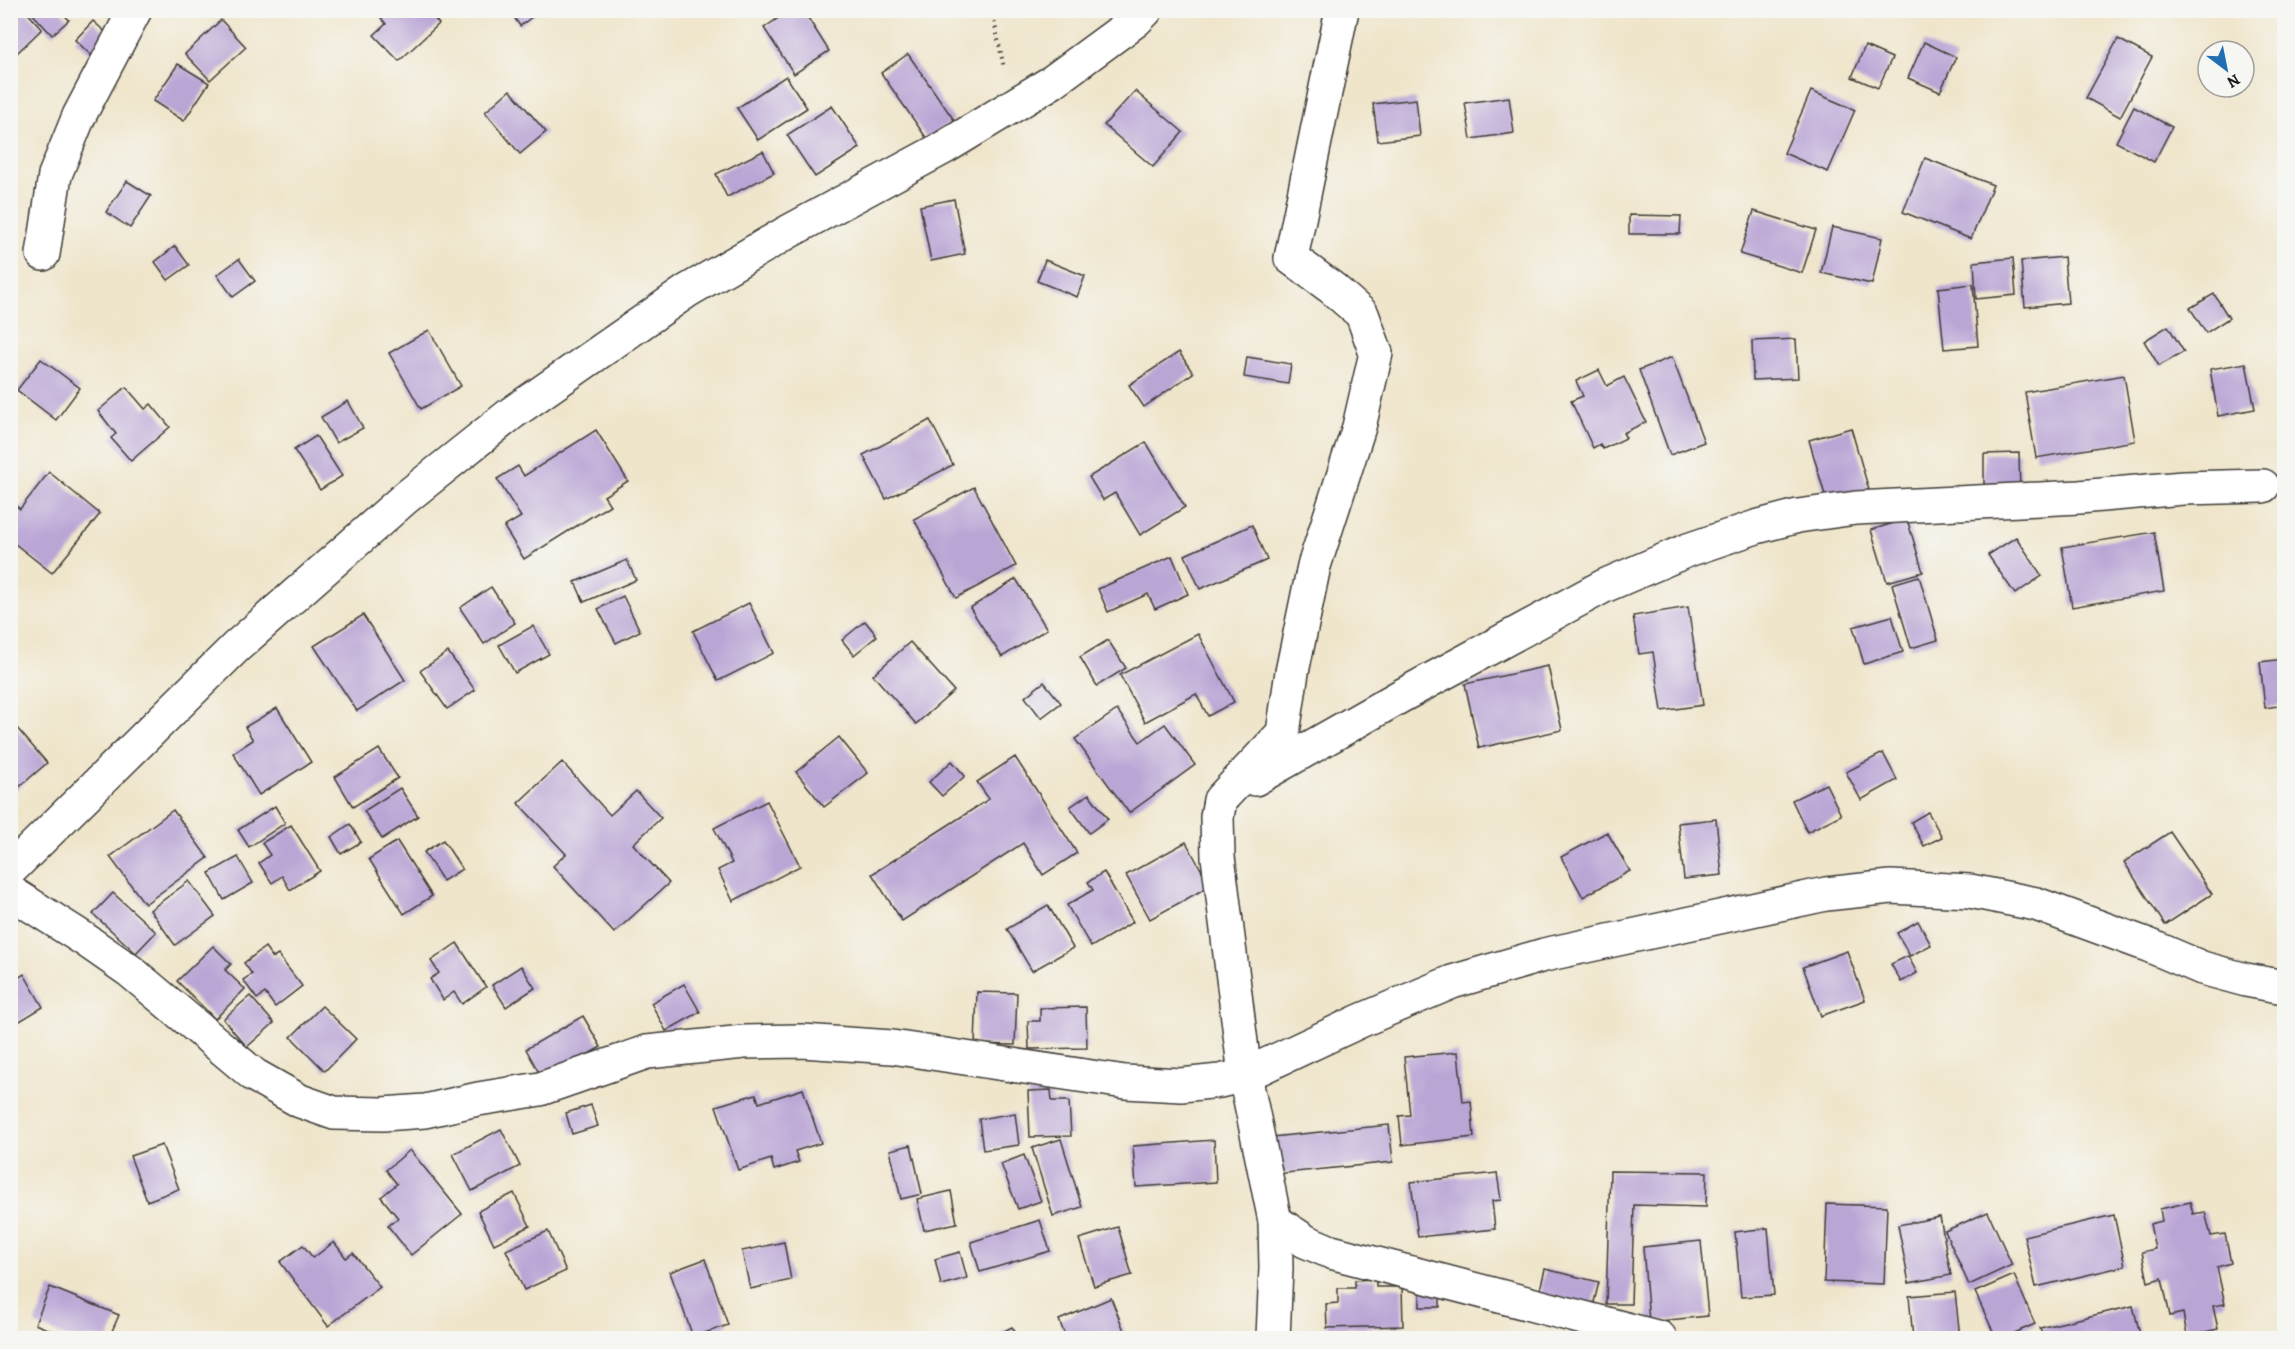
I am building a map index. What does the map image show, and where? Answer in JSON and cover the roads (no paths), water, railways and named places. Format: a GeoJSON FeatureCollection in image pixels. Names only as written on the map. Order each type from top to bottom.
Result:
{"type":"FeatureCollection","features":[{"type":"Feature","properties":{"kind":"street"},"geometry":{"type":"LineString","coordinates":[[43,254],[55,175],[79,116],[135,10]]}},
{"type":"Feature","properties":{"kind":"street"},"geometry":{"type":"LineString","coordinates":[[10,870],[236,647],[405,499],[512,413],[687,291],[788,232],[945,147],[1052,82],[1135,21],[1146,10]]}},
{"type":"Feature","properties":{"kind":"street"},"geometry":{"type":"LineString","coordinates":[[1273,1338],[1276,1268],[1275,1221],[1245,1075],[1218,857],[1217,817],[1220,800],[1283,734],[1292,672],[1314,566],[1359,427],[1376,353],[1362,314],[1332,288],[1290,258],[1342,10]]}},
{"type":"Feature","properties":{"kind":"street"},"geometry":{"type":"LineString","coordinates":[[1220,800],[1401,696],[1604,586],[1688,550],[1756,527],[1798,516],[1856,508],[2079,497],[2183,488],[2263,486]]}},
{"type":"Feature","properties":{"kind":"street"},"geometry":{"type":"LineString","coordinates":[[10,892],[130,971],[254,1076],[300,1101],[334,1113],[383,1114],[425,1111],[478,1099],[540,1089],[647,1052],[744,1042],[802,1041],[892,1047],[1125,1082],[1181,1085],[1245,1075],[1360,1020],[1452,982],[1544,955],[1826,894],[1891,887],[1970,891],[2036,904],[2148,945],[2202,968],[2284,987]]}},
{"type":"Feature","properties":{"kind":"street"},"geometry":{"type":"LineString","coordinates":[[1275,1221],[1305,1241],[1331,1252],[1660,1338]]}}]}
